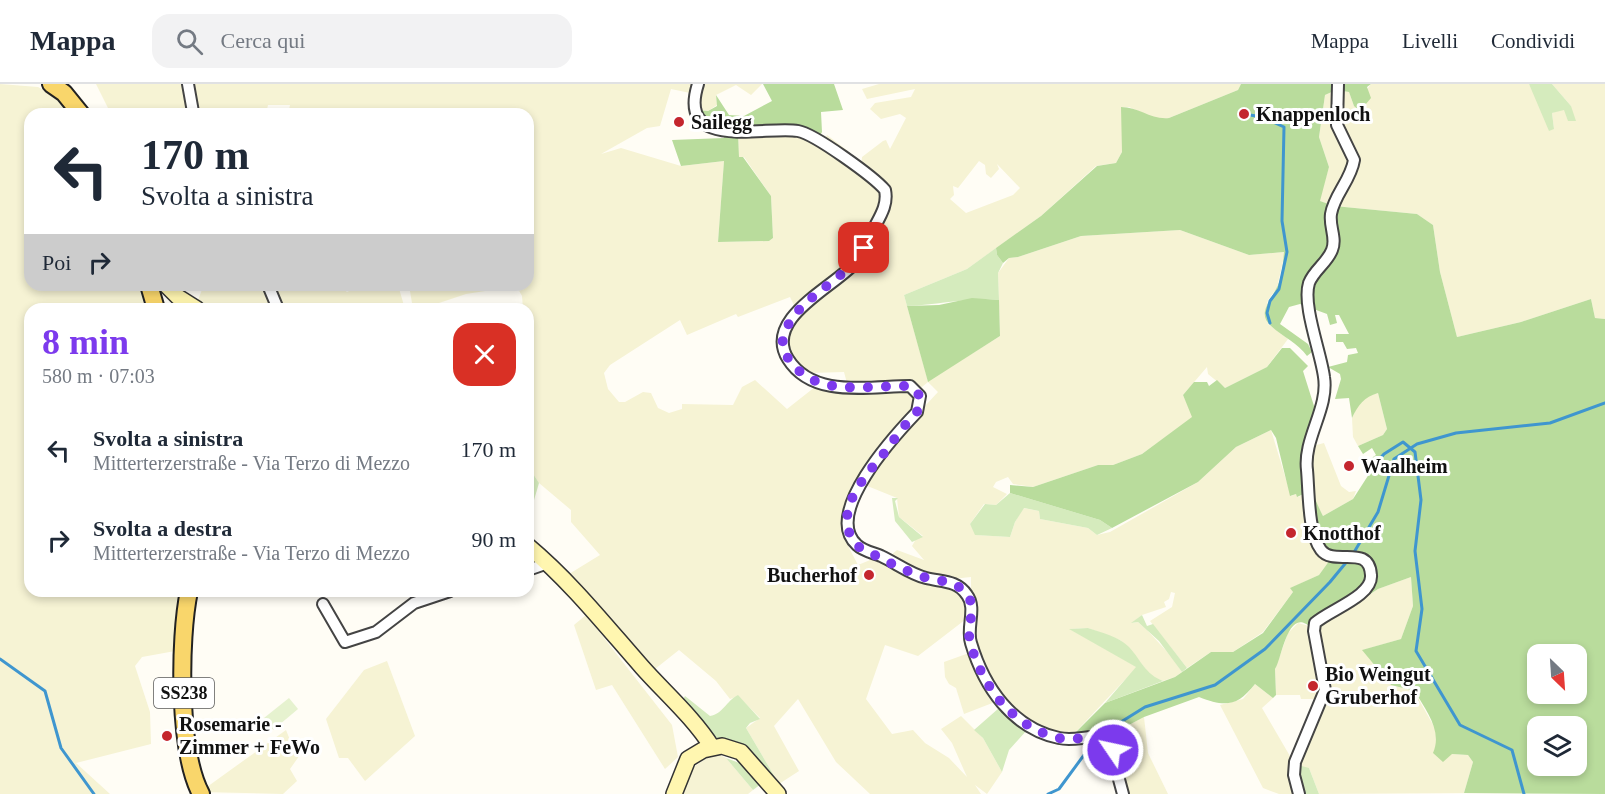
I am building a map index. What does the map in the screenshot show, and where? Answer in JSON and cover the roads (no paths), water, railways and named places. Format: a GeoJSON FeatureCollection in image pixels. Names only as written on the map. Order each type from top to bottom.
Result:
{"type":"FeatureCollection","features":[{"type":"Feature","properties":{"kind":"main road"},"geometry":{"type":"LineString","coordinates":[[51,84],[63,92],[76,108]]}},
{"type":"Feature","properties":{"kind":"main road","name":"SS238"},"geometry":{"type":"LineString","coordinates":[[188,597],[182,634],[182,668],[187,743],[191,768],[201,794]]}},
{"type":"Feature","properties":{"kind":"street"},"geometry":{"type":"LineString","coordinates":[[189,84],[193,108]]}},
{"type":"Feature","properties":{"kind":"street"},"geometry":{"type":"LineString","coordinates":[[698,84],[695,98],[699,116],[715,129],[745,134],[800,131],[861,169],[885,190],[886,203],[858,258],[797,311],[787,324],[782,340],[782,347],[790,362],[807,379],[849,388],[910,386],[920,396],[917,412],[854,493],[848,511],[847,528],[857,546],[926,578],[951,582],[967,595],[971,603],[969,639],[994,696],[1007,710],[1059,738],[1097,736],[1111,742],[1123,794]]}},
{"type":"Feature","properties":{"kind":"street"},"geometry":{"type":"LineString","coordinates":[[1299,794],[1294,775],[1294,762],[1325,690],[1314,631],[1315,623],[1361,594],[1370,584],[1371,577],[1367,564],[1357,556],[1332,557],[1323,552],[1310,525],[1307,455],[1324,381],[1309,307],[1308,288],[1315,273],[1332,252],[1334,238],[1331,212],[1354,160],[1336,125],[1338,84]]}},
{"type":"Feature","properties":{"kind":"street"},"geometry":{"type":"LineString","coordinates":[[172,291],[188,303]]}},
{"type":"Feature","properties":{"kind":"street"},"geometry":{"type":"LineString","coordinates":[[534,551],[590,606],[681,711],[707,748]]}},
{"type":"Feature","properties":{"kind":"street"},"geometry":{"type":"LineString","coordinates":[[534,568],[548,563]]}},
{"type":"Feature","properties":{"kind":"street"},"geometry":{"type":"LineString","coordinates":[[323,604],[345,642],[376,632],[414,603],[432,597]]}},
{"type":"Feature","properties":{"kind":"street"},"geometry":{"type":"LineString","coordinates":[[674,794],[688,759],[707,748],[730,747],[741,752],[778,794]]}},
{"type":"Feature","properties":{"kind":"waterway"},"geometry":{"type":"LineString","coordinates":[[1244,114],[1262,117],[1284,127],[1282,221],[1287,252],[1279,289],[1270,301],[1267,313],[1270,323]]}},
{"type":"Feature","properties":{"kind":"waterway"},"geometry":{"type":"LineString","coordinates":[[1353,554],[1378,512],[1394,459],[1417,444],[1456,433],[1550,423],[1605,403]]}},
{"type":"Feature","properties":{"kind":"waterway"},"geometry":{"type":"LineString","coordinates":[[1370,470],[1384,454],[1403,442],[1415,452],[1421,500],[1415,551],[1422,609],[1416,651],[1460,725],[1512,750],[1524,794]]}},
{"type":"Feature","properties":{"kind":"waterway"},"geometry":{"type":"LineString","coordinates":[[1100,735],[1145,707],[1215,685],[1265,649],[1330,582],[1349,559]]}},
{"type":"Feature","properties":{"kind":"waterway"},"geometry":{"type":"LineString","coordinates":[[0,659],[45,691],[61,748],[94,794]]}},
{"type":"Feature","properties":{"kind":"waterway"},"geometry":{"type":"LineString","coordinates":[[1048,794],[1059,789],[1095,740]]}},
{"type":"Feature","properties":{"kind":"place","name":"Knappenloch"},"geometry":{"type":"Point","coordinates":[1244,114]}},
{"type":"Feature","properties":{"kind":"place","name":"Sailegg"},"geometry":{"type":"Point","coordinates":[679,122]}},
{"type":"Feature","properties":{"kind":"place","name":"Waalheim"},"geometry":{"type":"Point","coordinates":[1349,466]}},
{"type":"Feature","properties":{"kind":"place","name":"Knotthof"},"geometry":{"type":"Point","coordinates":[1291,533]}},
{"type":"Feature","properties":{"kind":"place","name":"Bucherhof"},"geometry":{"type":"Point","coordinates":[869,575]}},
{"type":"Feature","properties":{"kind":"place","name":"Bio Weingut Gruberhof"},"geometry":{"type":"Point","coordinates":[1313,686]}},
{"type":"Feature","properties":{"kind":"place","name":"Rosemarie - Zimmer + FeWo"},"geometry":{"type":"Point","coordinates":[167,736]}}]}
